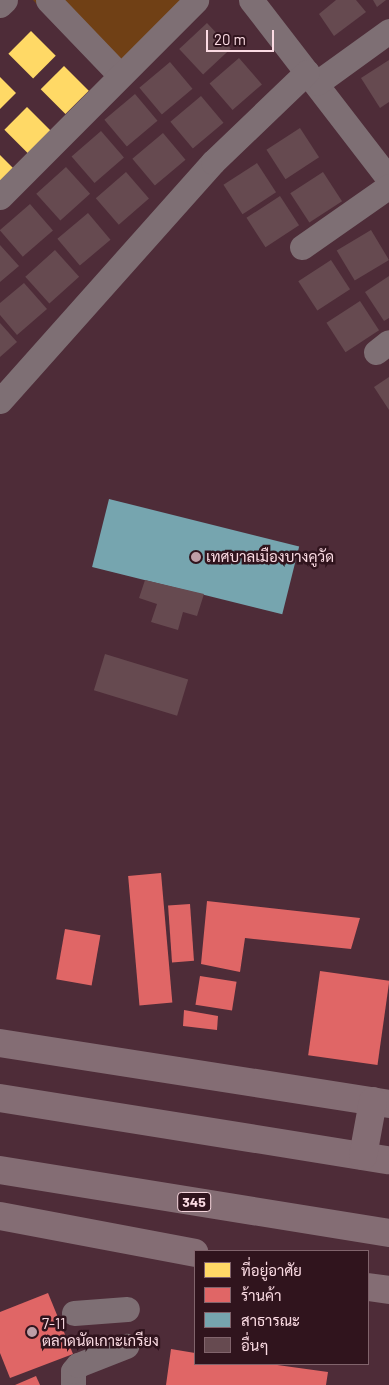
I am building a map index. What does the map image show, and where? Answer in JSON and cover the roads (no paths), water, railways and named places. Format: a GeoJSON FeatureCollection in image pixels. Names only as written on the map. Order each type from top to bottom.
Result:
{"type":"FeatureCollection","features":[{"type":"Feature","properties":{"kind":"main road"},"geometry":{"type":"LineString","coordinates":[[0,1043],[381,1102],[376,1158],[0,1098]]}},
{"type":"Feature","properties":{"kind":"main road","name":"345"},"geometry":{"type":"LineString","coordinates":[[0,1170],[389,1233]]}},
{"type":"Feature","properties":{"kind":"main road"},"geometry":{"type":"LineString","coordinates":[[0,1216],[194,1253]]}},
{"type":"Feature","properties":{"kind":"main road"},"geometry":{"type":"LineString","coordinates":[[369,1287],[389,1290]]}},
{"type":"Feature","properties":{"kind":"street"},"geometry":{"type":"LineString","coordinates":[[0,5],[5,0]]}},
{"type":"Feature","properties":{"kind":"street"},"geometry":{"type":"LineString","coordinates":[[48,0],[120,75]]}},
{"type":"Feature","properties":{"kind":"street"},"geometry":{"type":"LineString","coordinates":[[0,197],[196,0]]}},
{"type":"Feature","properties":{"kind":"street"},"geometry":{"type":"LineString","coordinates":[[251,0],[389,179]]}},
{"type":"Feature","properties":{"kind":"street"},"geometry":{"type":"LineString","coordinates":[[0,401],[213,162],[312,78],[389,31]]}},
{"type":"Feature","properties":{"kind":"street"},"geometry":{"type":"LineString","coordinates":[[302,247],[389,186]]}},
{"type":"Feature","properties":{"kind":"street"},"geometry":{"type":"LineString","coordinates":[[74,1313],[127,1309]]}},
{"type":"Feature","properties":{"kind":"street"},"geometry":{"type":"LineString","coordinates":[[73,1385],[72,1371],[78,1365],[126,1346]]}},
{"type":"Feature","properties":{"kind":"place","name":"เทศบาลเมืองบางคูวัด"},"geometry":{"type":"Point","coordinates":[196,557]}},
{"type":"Feature","properties":{"kind":"place","name":"7-11 ตลาดนัดเกาะเกรียง"},"geometry":{"type":"Point","coordinates":[32,1332]}}]}
